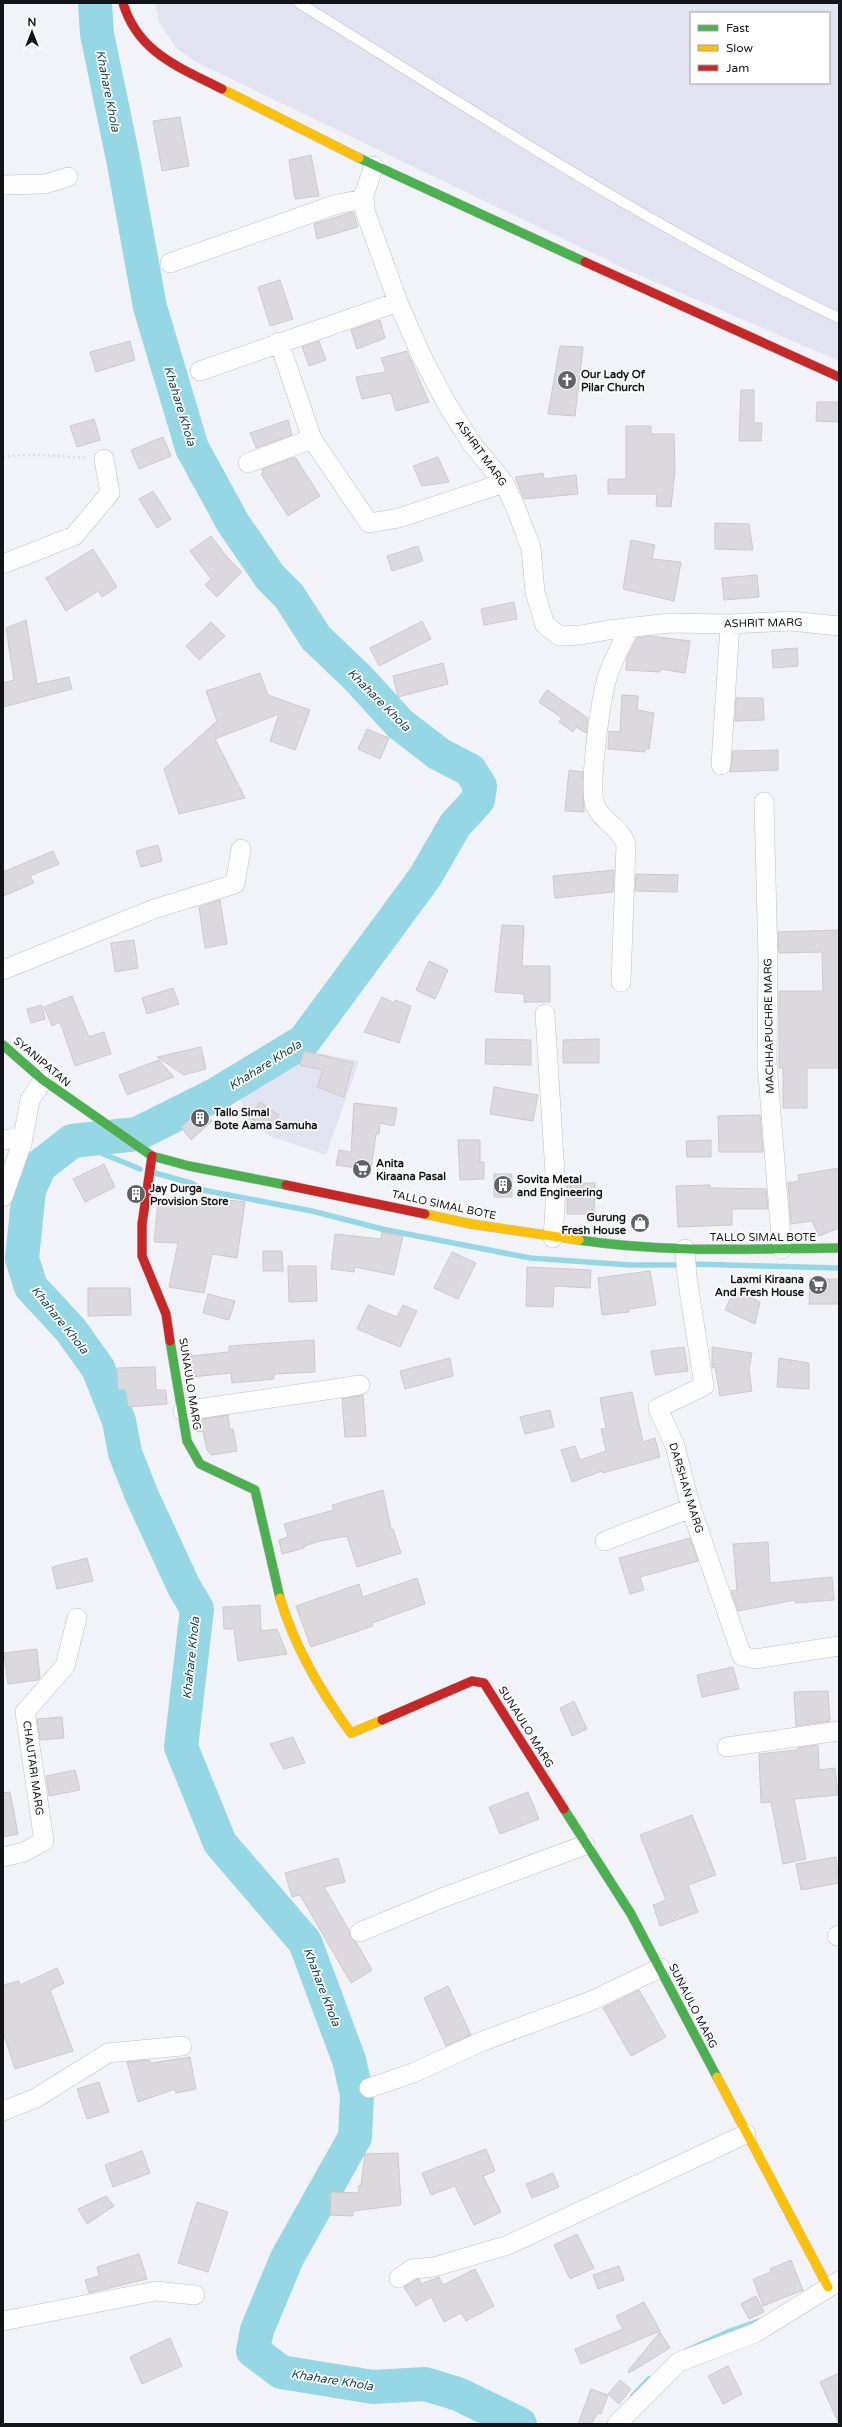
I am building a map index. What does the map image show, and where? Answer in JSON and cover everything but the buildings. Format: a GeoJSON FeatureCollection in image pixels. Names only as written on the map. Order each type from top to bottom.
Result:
{"type":"FeatureCollection","features":[{"type":"Feature","properties":{"kind":"main road"},"geometry":{"type":"LineString","coordinates":[[123,3],[138,37],[157,56],[374,166],[839,377]]}},
{"type":"Feature","properties":{"kind":"main road","name":"SYANIPATAN"},"geometry":{"type":"LineString","coordinates":[[3,1045],[43,1080],[66,1097]]}},
{"type":"Feature","properties":{"kind":"main road","name":"TALLO SIMAL BOTE"},"geometry":{"type":"LineString","coordinates":[[66,1097],[152,1156],[189,1166],[343,1196],[471,1224],[553,1238],[626,1247],[685,1249],[839,1248]]}},
{"type":"Feature","properties":{"kind":"main road","name":"SUNAULO MARG"},"geometry":{"type":"LineString","coordinates":[[152,1156],[142,1224],[142,1256],[166,1314],[187,1441],[200,1464],[256,1490],[268,1548],[288,1622],[300,1653],[330,1706],[351,1733],[472,1681],[484,1683],[585,1845],[631,1914],[746,2134],[833,2284]]}},
{"type":"Feature","properties":{"kind":"street","name":"ASHRIT MARG"},"geometry":{"type":"LineString","coordinates":[[374,166],[364,195],[365,211],[398,302],[422,357],[448,406],[473,445],[504,484],[531,548],[535,592],[545,625],[560,636],[581,635],[670,623],[730,624],[791,620],[839,626]]}},
{"type":"Feature","properties":{"kind":"street"},"geometry":{"type":"LineString","coordinates":[[3,186],[45,184],[68,177]]}},
{"type":"Feature","properties":{"kind":"street"},"geometry":{"type":"LineString","coordinates":[[170,263],[337,204],[359,200],[364,195]]}},
{"type":"Feature","properties":{"kind":"street"},"geometry":{"type":"LineString","coordinates":[[200,371],[279,342],[398,302]]}},
{"type":"Feature","properties":{"kind":"street"},"geometry":{"type":"LineString","coordinates":[[279,342],[312,440],[369,523],[399,518],[504,484]]}},
{"type":"Feature","properties":{"kind":"street"},"geometry":{"type":"LineString","coordinates":[[248,463],[312,440]]}},
{"type":"Feature","properties":{"kind":"street"},"geometry":{"type":"LineString","coordinates":[[3,564],[74,536],[110,494],[104,458]]}},
{"type":"Feature","properties":{"kind":"street"},"geometry":{"type":"LineString","coordinates":[[722,765],[730,624]]}},
{"type":"Feature","properties":{"kind":"street"},"geometry":{"type":"LineString","coordinates":[[620,982],[626,845],[624,837],[595,805],[593,793],[595,752],[607,678],[629,628]]}},
{"type":"Feature","properties":{"kind":"street","name":"MACHHAPUCHRE MARG"},"geometry":{"type":"LineString","coordinates":[[764,802],[768,958],[767,1063],[782,1249]]}},
{"type":"Feature","properties":{"kind":"street"},"geometry":{"type":"LineString","coordinates":[[3,970],[154,909],[235,884],[241,849]]}},
{"type":"Feature","properties":{"kind":"street"},"geometry":{"type":"LineString","coordinates":[[545,1014],[556,1189],[553,1238]]}},
{"type":"Feature","properties":{"kind":"street"},"geometry":{"type":"LineString","coordinates":[[3,1197],[23,1137],[30,1100],[43,1080]]}},
{"type":"Feature","properties":{"kind":"street"},"geometry":{"type":"LineString","coordinates":[[3,1140],[23,1137]]}},
{"type":"Feature","properties":{"kind":"street","name":"DARSHAN MARG"},"geometry":{"type":"LineString","coordinates":[[685,1249],[687,1277],[704,1386],[658,1408],[675,1446],[691,1508],[742,1656],[755,1659],[839,1646]]}},
{"type":"Feature","properties":{"kind":"street"},"geometry":{"type":"LineString","coordinates":[[183,1411],[360,1385]]}},
{"type":"Feature","properties":{"kind":"street"},"geometry":{"type":"LineString","coordinates":[[605,1541],[691,1508]]}},
{"type":"Feature","properties":{"kind":"street","name":"CHAUTARI MARG"},"geometry":{"type":"LineString","coordinates":[[3,1857],[24,1852],[44,1841],[25,1712],[65,1666],[77,1618]]}},
{"type":"Feature","properties":{"kind":"street"},"geometry":{"type":"LineString","coordinates":[[727,1747],[839,1731]]}},
{"type":"Feature","properties":{"kind":"street"},"geometry":{"type":"LineString","coordinates":[[360,1932],[442,1898],[585,1845]]}},
{"type":"Feature","properties":{"kind":"street"},"geometry":{"type":"LineString","coordinates":[[369,2088],[413,2072],[483,2041],[591,2001],[660,1968]]}},
{"type":"Feature","properties":{"kind":"street"},"geometry":{"type":"LineString","coordinates":[[3,2112],[36,2098],[108,2053],[182,2046]]}},
{"type":"Feature","properties":{"kind":"street"},"geometry":{"type":"LineString","coordinates":[[399,2278],[412,2269],[434,2267],[508,2245],[746,2134]]}},
{"type":"Feature","properties":{"kind":"street"},"geometry":{"type":"LineString","coordinates":[[617,2424],[679,2362],[755,2333],[833,2284]]}},
{"type":"Feature","properties":{"kind":"street"},"geometry":{"type":"LineString","coordinates":[[3,2321],[156,2291],[195,2295]]}},
{"type":"Feature","properties":{"kind":"lane"},"geometry":{"type":"LineString","coordinates":[[299,3],[671,231],[780,290],[839,318]]}},
{"type":"Feature","properties":{"kind":"path"},"geometry":{"type":"LineString","coordinates":[[3,457],[22,454],[52,454],[104,458]]}},
{"type":"Feature","properties":{"kind":"shaded area"},"geometry":{"type":"Polygon","coordinates":[[[155,3],[839,3],[839,361],[632,272],[196,62],[176,48],[159,22],[155,3]]]}},
{"type":"Feature","properties":{"kind":"shaded area"},"geometry":{"type":"Polygon","coordinates":[[[302,1050],[359,1061],[326,1155],[270,1136],[249,1121],[237,1091],[302,1050]]]}},
{"type":"Feature","properties":{"kind":"waterway","name":"Khahare Khola"},"geometry":{"type":"LineString","coordinates":[[95,3],[97,34],[123,159],[150,307],[192,448],[233,523],[270,577],[289,596],[316,638],[357,677],[400,724],[439,754],[470,770],[480,786],[478,800],[455,825],[425,877],[304,1041],[215,1095],[137,1134],[72,1141],[40,1166],[29,1190],[22,1259],[31,1287],[70,1329],[98,1368],[119,1421],[125,1453],[142,1496],[184,1587],[197,1609],[181,1747],[220,1843],[305,1942],[349,2060],[357,2095],[355,2137],[287,2258],[257,2330],[253,2351],[281,2372],[373,2387],[425,2384],[458,2394],[520,2424]]}},
{"type":"Feature","properties":{"kind":"waterway"},"geometry":{"type":"LineString","coordinates":[[72,1141],[140,1169]]}},
{"type":"Feature","properties":{"kind":"waterway"},"geometry":{"type":"LineString","coordinates":[[155,1173],[191,1183],[203,1190],[312,1211],[382,1229],[530,1258],[630,1265],[675,1265]]}},
{"type":"Feature","properties":{"kind":"waterway"},"geometry":{"type":"LineString","coordinates":[[690,1264],[839,1268]]}},
{"type":"Feature","properties":{"kind":"waterway"},"geometry":{"type":"LineString","coordinates":[[686,2351],[730,2331],[759,2321]]}},
{"type":"Feature","properties":{"kind":"waterway"},"geometry":{"type":"LineString","coordinates":[[633,2396],[649,2379]]}},
{"type":"Feature","properties":{"kind":"traffic: fast"},"geometry":{"type":"LineString","coordinates":[[359,158],[585,262]]}},
{"type":"Feature","properties":{"kind":"traffic: fast"},"geometry":{"type":"LineString","coordinates":[[3,1045],[43,1080],[152,1156],[189,1166],[286,1185]]}},
{"type":"Feature","properties":{"kind":"traffic: fast"},"geometry":{"type":"LineString","coordinates":[[579,1240],[676,1249],[839,1248]]}},
{"type":"Feature","properties":{"kind":"traffic: fast"},"geometry":{"type":"LineString","coordinates":[[170,1341],[187,1441],[200,1464],[255,1490],[280,1598]]}},
{"type":"Feature","properties":{"kind":"traffic: fast"},"geometry":{"type":"LineString","coordinates":[[564,1809],[631,1914],[717,2077]]}},
{"type":"Feature","properties":{"kind":"traffic: slow"},"geometry":{"type":"LineString","coordinates":[[222,89],[359,158]]}},
{"type":"Feature","properties":{"kind":"traffic: slow"},"geometry":{"type":"LineString","coordinates":[[425,1214],[471,1224],[579,1240]]}},
{"type":"Feature","properties":{"kind":"traffic: slow"},"geometry":{"type":"LineString","coordinates":[[280,1598],[301,1652],[319,1685],[351,1733],[382,1720]]}},
{"type":"Feature","properties":{"kind":"traffic: slow"},"geometry":{"type":"LineString","coordinates":[[717,2077],[828,2287]]}},
{"type":"Feature","properties":{"kind":"traffic: jam"},"geometry":{"type":"LineString","coordinates":[[123,3],[130,20],[139,34],[150,46],[176,65],[222,89]]}},
{"type":"Feature","properties":{"kind":"traffic: jam"},"geometry":{"type":"LineString","coordinates":[[585,262],[839,377]]}},
{"type":"Feature","properties":{"kind":"traffic: jam"},"geometry":{"type":"LineString","coordinates":[[152,1156],[142,1224],[142,1256],[166,1314],[170,1341]]}},
{"type":"Feature","properties":{"kind":"traffic: jam"},"geometry":{"type":"LineString","coordinates":[[286,1185],[425,1214]]}},
{"type":"Feature","properties":{"kind":"traffic: jam"},"geometry":{"type":"LineString","coordinates":[[382,1720],[472,1681],[484,1683],[564,1809]]}},
{"type":"Feature","properties":{"kind":"place","name":"Our Lady Of Pilar Church"},"geometry":{"type":"Point","coordinates":[567,380]}},
{"type":"Feature","properties":{"kind":"place","name":"Tallo Simal Bote Aama Samuha"},"geometry":{"type":"Point","coordinates":[200,1118]}},
{"type":"Feature","properties":{"kind":"place","name":"Anita Kiraana Pasal"},"geometry":{"type":"Point","coordinates":[362,1169]}},
{"type":"Feature","properties":{"kind":"place","name":"Sovita Metal and Engineering"},"geometry":{"type":"Point","coordinates":[503,1185]}},
{"type":"Feature","properties":{"kind":"place","name":"Jay Durga Provision Store"},"geometry":{"type":"Point","coordinates":[136,1194]}},
{"type":"Feature","properties":{"kind":"place","name":"Gurung Fresh House"},"geometry":{"type":"Point","coordinates":[640,1223]}},
{"type":"Feature","properties":{"kind":"place","name":"Laxmi Kiraana And Fresh House"},"geometry":{"type":"Point","coordinates":[818,1285]}}]}
